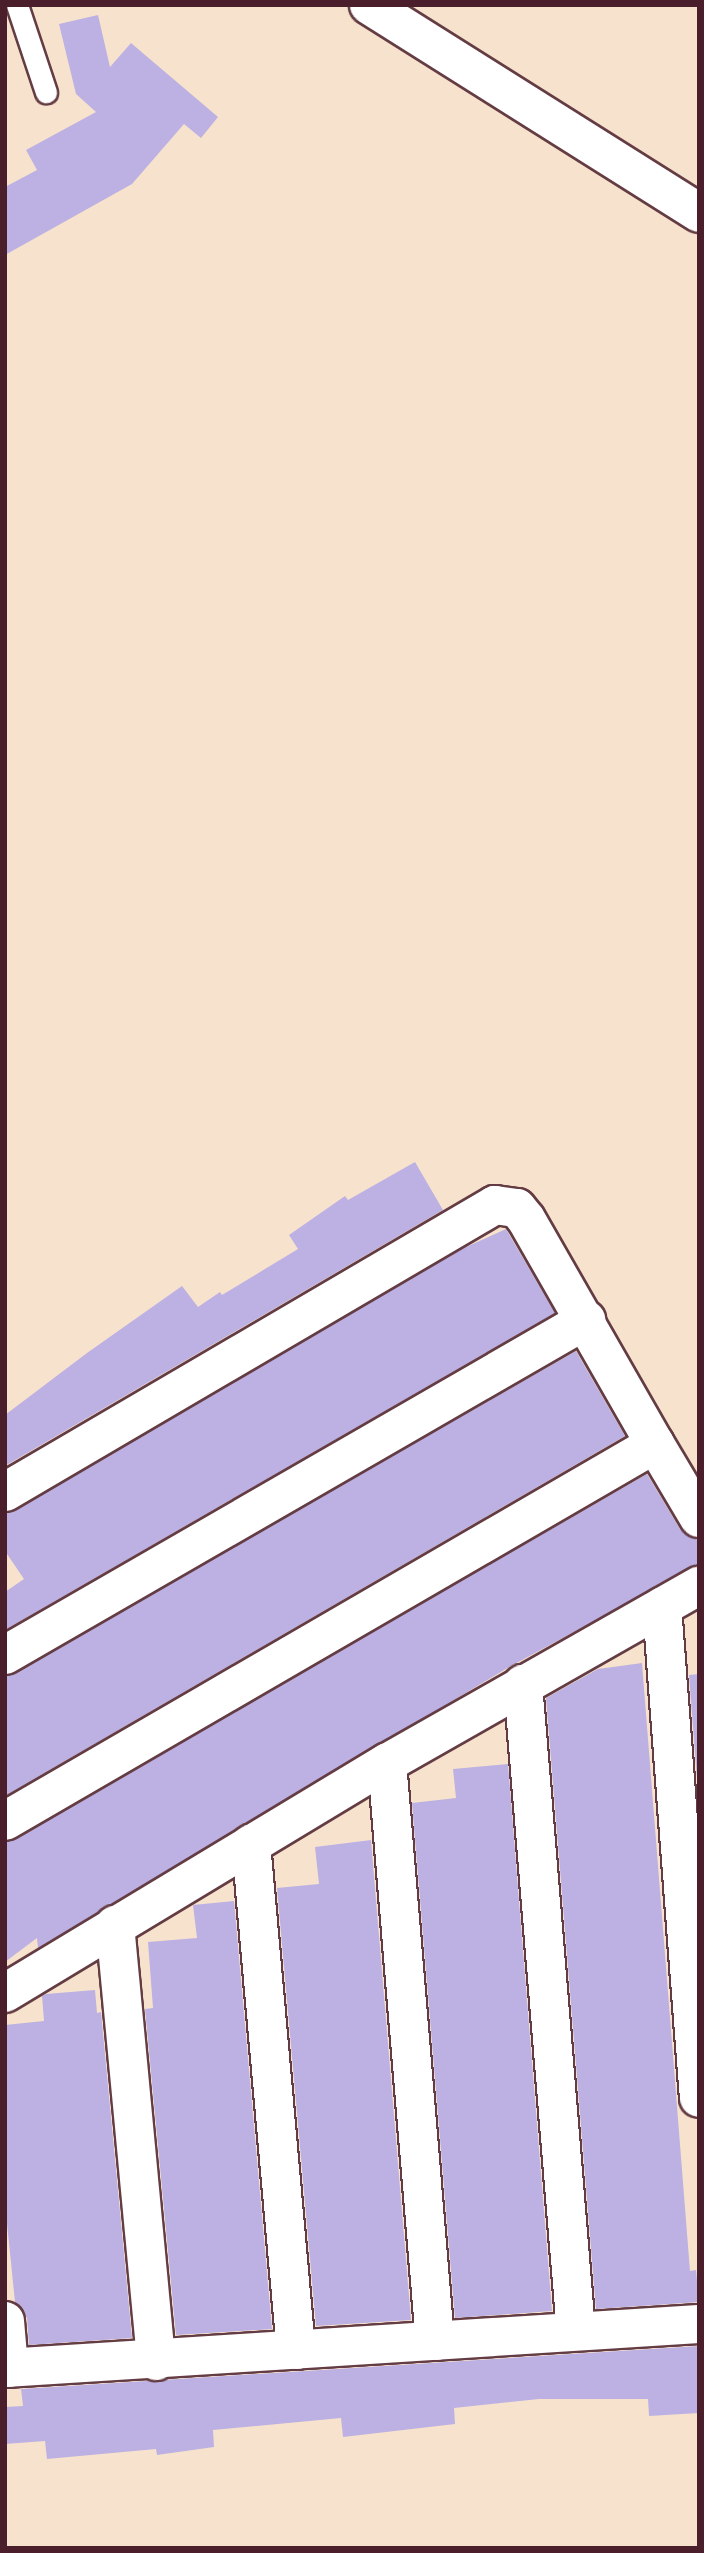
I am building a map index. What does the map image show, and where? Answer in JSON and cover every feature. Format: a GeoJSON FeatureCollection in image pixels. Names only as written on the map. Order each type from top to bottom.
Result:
{"type":"FeatureCollection","features":[{"type":"Feature","properties":{"kind":"street"},"geometry":{"type":"LineString","coordinates":[[369,5],[699,213]]}},
{"type":"Feature","properties":{"kind":"street"},"geometry":{"type":"LineString","coordinates":[[5,1492],[495,1205],[517,1208],[526,1219],[699,1518]]}},
{"type":"Feature","properties":{"kind":"street"},"geometry":{"type":"LineString","coordinates":[[5,1655],[586,1320]]}},
{"type":"Feature","properties":{"kind":"street"},"geometry":{"type":"LineString","coordinates":[[5,1821],[655,1444]]}},
{"type":"Feature","properties":{"kind":"street"},"geometry":{"type":"LineString","coordinates":[[5,1993],[387,1763],[699,1586]]}},
{"type":"Feature","properties":{"kind":"street"},"geometry":{"type":"LineString","coordinates":[[662,1607],[699,2098]]}},
{"type":"Feature","properties":{"kind":"street"},"geometry":{"type":"LineString","coordinates":[[523,1684],[576,2331]]}},
{"type":"Feature","properties":{"kind":"street"},"geometry":{"type":"LineString","coordinates":[[387,1763],[435,2341]]}},
{"type":"Feature","properties":{"kind":"street"},"geometry":{"type":"LineString","coordinates":[[251,1844],[296,2350]]}},
{"type":"Feature","properties":{"kind":"street"},"geometry":{"type":"LineString","coordinates":[[115,1925],[156,2361]]}},
{"type":"Feature","properties":{"kind":"street"},"geometry":{"type":"LineString","coordinates":[[5,2321],[7,2368],[156,2361],[699,2324]]}},
{"type":"Feature","properties":{"kind":"lane"},"geometry":{"type":"LineString","coordinates":[[17,5],[46,92]]}},
{"type":"Feature","properties":{"kind":"building"},"geometry":{"type":"Polygon","coordinates":[[[98,15],[110,67],[131,43],[218,117],[201,138],[184,124],[132,184],[5,255],[5,187],[37,170],[26,150],[96,112],[76,94],[59,24],[98,15]]]}},
{"type":"Feature","properties":{"kind":"building"},"geometry":{"type":"Polygon","coordinates":[[[415,1162],[443,1210],[5,1466],[5,1415],[87,1353],[182,1286],[198,1307],[220,1292],[222,1295],[298,1249],[289,1235],[345,1196],[348,1200],[415,1162]]]}},
{"type":"Feature","properties":{"kind":"building"},"geometry":{"type":"Polygon","coordinates":[[[506,1229],[555,1313],[5,1630],[5,1592],[24,1579],[5,1551],[5,1514],[464,1248],[506,1229]]]}},
{"type":"Feature","properties":{"kind":"building"},"geometry":{"type":"Polygon","coordinates":[[[576,1351],[625,1436],[5,1796],[5,1677],[576,1351]]]}},
{"type":"Feature","properties":{"kind":"building"},"geometry":{"type":"Polygon","coordinates":[[[647,1474],[680,1529],[699,1541],[699,1564],[511,1666],[38,1948],[37,1938],[5,1962],[5,1843],[647,1474]]]}},
{"type":"Feature","properties":{"kind":"building"},"geometry":{"type":"Polygon","coordinates":[[[642,1663],[690,2271],[696,2270],[699,2302],[596,2309],[546,1698],[598,1669],[642,1663]]]}},
{"type":"Feature","properties":{"kind":"building"},"geometry":{"type":"Polygon","coordinates":[[[699,1674],[699,1804],[689,1675],[699,1674]]]}},
{"type":"Feature","properties":{"kind":"building"},"geometry":{"type":"Polygon","coordinates":[[[508,1764],[552,2311],[455,2318],[412,1803],[456,1798],[453,1769],[508,1764]]]}},
{"type":"Feature","properties":{"kind":"building"},"geometry":{"type":"Polygon","coordinates":[[[371,1840],[411,2320],[316,2326],[277,1888],[319,1884],[315,1847],[371,1840]]]}},
{"type":"Feature","properties":{"kind":"building"},"geometry":{"type":"Polygon","coordinates":[[[234,1901],[272,2329],[176,2335],[145,2009],[153,2008],[148,1942],[197,1938],[193,1905],[234,1901]]]}},
{"type":"Feature","properties":{"kind":"building"},"geometry":{"type":"Polygon","coordinates":[[[95,1990],[97,2013],[101,2012],[132,2338],[29,2345],[27,2318],[15,2302],[5,2204],[5,2025],[44,2021],[42,1996],[46,1994],[95,1990]]]}},
{"type":"Feature","properties":{"kind":"building"},"geometry":{"type":"Polygon","coordinates":[[[699,2346],[699,2413],[649,2416],[648,2399],[539,2399],[454,2408],[455,2424],[343,2437],[341,2418],[213,2430],[214,2447],[157,2455],[156,2449],[47,2459],[45,2441],[5,2444],[5,2407],[23,2406],[21,2389],[699,2346]]]}}]}
